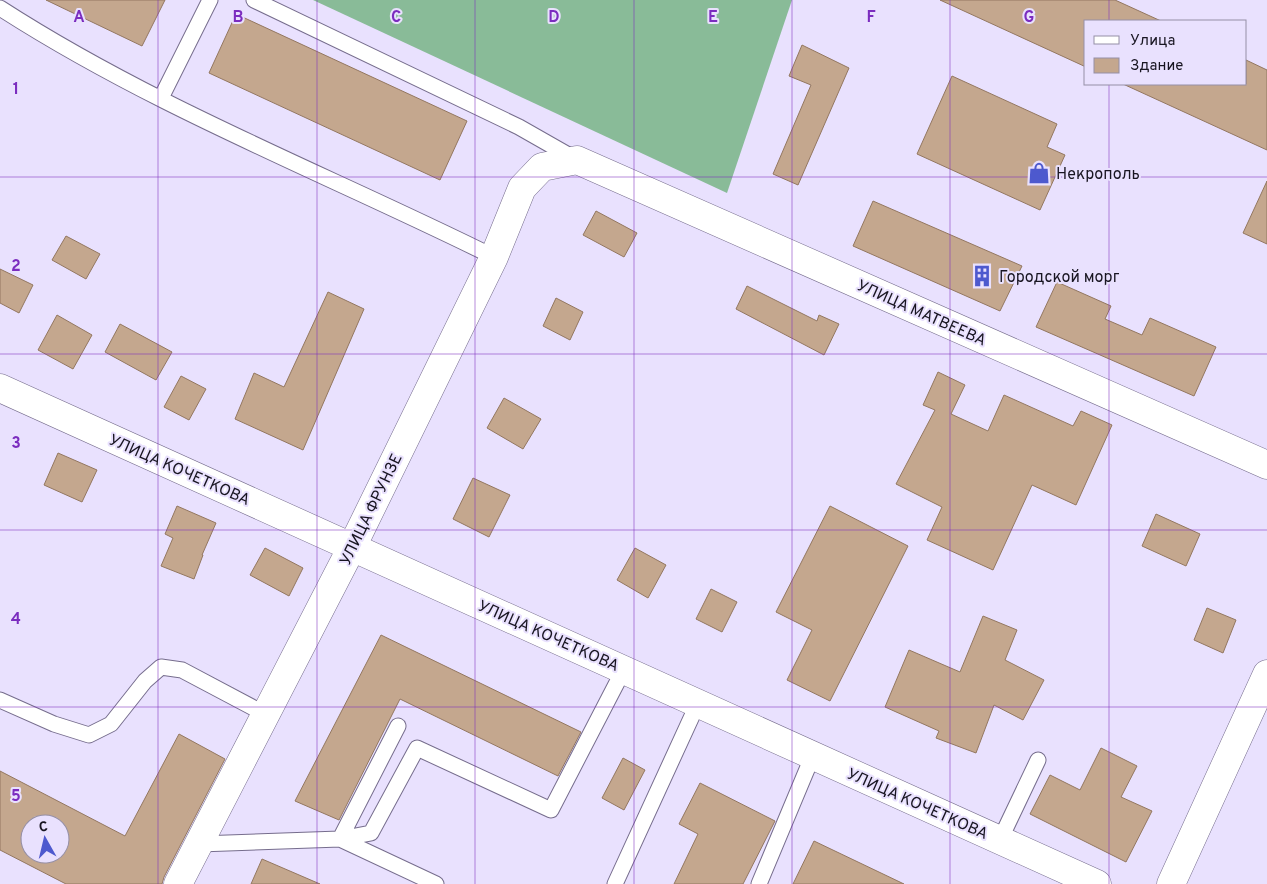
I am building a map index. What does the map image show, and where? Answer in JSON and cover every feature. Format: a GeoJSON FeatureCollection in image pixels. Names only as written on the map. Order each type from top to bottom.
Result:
{"type":"FeatureCollection","features":[{"type":"Feature","properties":{"kind":"street","name":"УЛИЦА ФРУНЗЕ"},"geometry":{"type":"LineString","coordinates":[[178,884],[352,547],[494,257],[522,188],[542,166],[577,160]]}},
{"type":"Feature","properties":{"kind":"street","name":"УЛИЦА МАТВЕЕВА"},"geometry":{"type":"LineString","coordinates":[[577,160],[1267,465]]}},
{"type":"Feature","properties":{"kind":"street","name":"УЛИЦА КОЧЕТКОВА"},"geometry":{"type":"LineString","coordinates":[[0,388],[1097,884]]}},
{"type":"Feature","properties":{"kind":"street"},"geometry":{"type":"LineString","coordinates":[[1171,884],[1267,674]]}},
{"type":"Feature","properties":{"kind":"lane"},"geometry":{"type":"LineString","coordinates":[[161,98],[210,0]]}},
{"type":"Feature","properties":{"kind":"lane"},"geometry":{"type":"LineString","coordinates":[[254,0],[518,127],[577,160]]}},
{"type":"Feature","properties":{"kind":"lane"},"geometry":{"type":"LineString","coordinates":[[0,8],[37,32],[182,111],[494,257]]}},
{"type":"Feature","properties":{"kind":"lane"},"geometry":{"type":"LineString","coordinates":[[0,700],[54,724],[89,735],[111,724],[145,681],[161,667],[182,670],[265,714]]}},
{"type":"Feature","properties":{"kind":"lane"},"geometry":{"type":"LineString","coordinates":[[199,844],[340,839],[371,833],[418,748],[551,810],[624,669]]}},
{"type":"Feature","properties":{"kind":"lane"},"geometry":{"type":"LineString","coordinates":[[615,884],[698,703]]}},
{"type":"Feature","properties":{"kind":"lane"},"geometry":{"type":"LineString","coordinates":[[340,839],[398,726]]}},
{"type":"Feature","properties":{"kind":"lane"},"geometry":{"type":"LineString","coordinates":[[759,884],[813,755]]}},
{"type":"Feature","properties":{"kind":"lane"},"geometry":{"type":"LineString","coordinates":[[1000,840],[1038,760]]}},
{"type":"Feature","properties":{"kind":"lane"},"geometry":{"type":"LineString","coordinates":[[340,839],[436,884]]}},
{"type":"Feature","properties":{"kind":"green space"},"geometry":{"type":"Polygon","coordinates":[[[313,0],[792,0],[727,193],[313,0]]]}},
{"type":"Feature","properties":{"kind":"building"},"geometry":{"type":"Polygon","coordinates":[[[46,0],[165,0],[142,46],[46,0]]]}},
{"type":"Feature","properties":{"kind":"building"},"geometry":{"type":"Polygon","coordinates":[[[940,0],[1115,0],[1159,20],[1084,20],[1084,66],[940,0]]]}},
{"type":"Feature","properties":{"kind":"building"},"geometry":{"type":"Polygon","coordinates":[[[236,14],[467,121],[440,180],[209,73],[236,14]]]}},
{"type":"Feature","properties":{"kind":"building"},"geometry":{"type":"Polygon","coordinates":[[[802,45],[849,68],[798,185],[773,174],[811,85],[789,76],[802,45]]]}},
{"type":"Feature","properties":{"kind":"building"},"geometry":{"type":"Polygon","coordinates":[[[1247,60],[1267,70],[1267,150],[1125,85],[1247,85],[1247,60]]]}},
{"type":"Feature","properties":{"kind":"building"},"geometry":{"type":"Polygon","coordinates":[[[952,76],[1057,124],[1047,147],[1065,155],[1040,210],[917,154],[952,76]]]}},
{"type":"Feature","properties":{"kind":"building"},"geometry":{"type":"Polygon","coordinates":[[[1267,181],[1267,244],[1243,233],[1267,181]]]}},
{"type":"Feature","properties":{"kind":"building"},"geometry":{"type":"Polygon","coordinates":[[[873,201],[1022,266],[1000,311],[853,246],[873,201]]]}},
{"type":"Feature","properties":{"kind":"building"},"geometry":{"type":"Polygon","coordinates":[[[596,211],[637,233],[624,257],[583,235],[596,211]]]}},
{"type":"Feature","properties":{"kind":"building"},"geometry":{"type":"Polygon","coordinates":[[[66,236],[100,254],[86,279],[52,260],[66,236]]]}},
{"type":"Feature","properties":{"kind":"building"},"geometry":{"type":"Polygon","coordinates":[[[0,269],[33,285],[19,313],[0,303],[0,269]]]}},
{"type":"Feature","properties":{"kind":"building"},"geometry":{"type":"Polygon","coordinates":[[[1057,282],[1111,306],[1105,319],[1142,335],[1150,318],[1216,347],[1194,396],[1036,327],[1057,282]]]}},
{"type":"Feature","properties":{"kind":"building"},"geometry":{"type":"Polygon","coordinates":[[[747,286],[817,321],[819,315],[839,324],[824,355],[736,309],[747,286]]]}},
{"type":"Feature","properties":{"kind":"building"},"geometry":{"type":"Polygon","coordinates":[[[328,292],[364,309],[303,450],[235,419],[254,373],[284,387],[328,292]]]}},
{"type":"Feature","properties":{"kind":"building"},"geometry":{"type":"Polygon","coordinates":[[[556,298],[583,312],[570,340],[543,326],[556,298]]]}},
{"type":"Feature","properties":{"kind":"building"},"geometry":{"type":"Polygon","coordinates":[[[57,315],[92,335],[73,369],[38,350],[57,315]]]}},
{"type":"Feature","properties":{"kind":"building"},"geometry":{"type":"Polygon","coordinates":[[[120,324],[172,352],[156,380],[105,352],[120,324]]]}},
{"type":"Feature","properties":{"kind":"building"},"geometry":{"type":"Polygon","coordinates":[[[938,372],[965,385],[951,414],[988,431],[1004,395],[1073,426],[1081,411],[1112,425],[1076,505],[1032,485],[993,570],[927,540],[942,507],[896,484],[935,410],[923,405],[938,372]]]}},
{"type":"Feature","properties":{"kind":"building"},"geometry":{"type":"Polygon","coordinates":[[[181,376],[206,389],[189,420],[164,407],[181,376]]]}},
{"type":"Feature","properties":{"kind":"building"},"geometry":{"type":"Polygon","coordinates":[[[504,398],[541,419],[523,449],[487,428],[504,398]]]}},
{"type":"Feature","properties":{"kind":"building"},"geometry":{"type":"Polygon","coordinates":[[[58,453],[97,470],[82,502],[44,485],[58,453]]]}},
{"type":"Feature","properties":{"kind":"building"},"geometry":{"type":"Polygon","coordinates":[[[473,478],[510,495],[489,537],[453,519],[473,478]]]}},
{"type":"Feature","properties":{"kind":"building"},"geometry":{"type":"Polygon","coordinates":[[[177,506],[216,523],[194,579],[161,566],[173,538],[165,534],[177,506]]]}},
{"type":"Feature","properties":{"kind":"building"},"geometry":{"type":"Polygon","coordinates":[[[830,506],[908,546],[830,701],[787,680],[812,630],[776,612],[830,506]]]}},
{"type":"Feature","properties":{"kind":"building"},"geometry":{"type":"Polygon","coordinates":[[[1156,514],[1200,534],[1186,566],[1142,546],[1156,514]]]}},
{"type":"Feature","properties":{"kind":"building"},"geometry":{"type":"Polygon","coordinates":[[[265,548],[303,568],[289,596],[250,575],[265,548]]]}},
{"type":"Feature","properties":{"kind":"building"},"geometry":{"type":"Polygon","coordinates":[[[635,548],[666,565],[648,598],[617,580],[635,548]]]}},
{"type":"Feature","properties":{"kind":"building"},"geometry":{"type":"Polygon","coordinates":[[[711,589],[737,602],[722,632],[696,619],[711,589]]]}},
{"type":"Feature","properties":{"kind":"building"},"geometry":{"type":"Polygon","coordinates":[[[1207,608],[1236,620],[1223,653],[1194,640],[1207,608]]]}},
{"type":"Feature","properties":{"kind":"building"},"geometry":{"type":"Polygon","coordinates":[[[983,616],[1017,630],[1005,660],[1044,680],[1023,720],[994,705],[976,753],[936,738],[939,731],[885,707],[909,650],[960,672],[983,616]]]}},
{"type":"Feature","properties":{"kind":"building"},"geometry":{"type":"Polygon","coordinates":[[[381,635],[581,732],[558,776],[400,699],[339,820],[295,801],[381,635]]]}},
{"type":"Feature","properties":{"kind":"building"},"geometry":{"type":"Polygon","coordinates":[[[179,734],[225,759],[162,884],[66,884],[27,864],[70,864],[70,814],[20,814],[20,860],[0,850],[0,771],[125,836],[179,734]]]}},
{"type":"Feature","properties":{"kind":"building"},"geometry":{"type":"Polygon","coordinates":[[[1101,748],[1137,766],[1121,797],[1152,811],[1126,862],[1030,814],[1050,775],[1080,790],[1101,748]]]}},
{"type":"Feature","properties":{"kind":"building"},"geometry":{"type":"Polygon","coordinates":[[[623,758],[645,770],[624,810],[602,798],[623,758]]]}},
{"type":"Feature","properties":{"kind":"building"},"geometry":{"type":"Polygon","coordinates":[[[700,783],[775,821],[743,884],[674,884],[698,834],[679,824],[700,783]]]}},
{"type":"Feature","properties":{"kind":"building"},"geometry":{"type":"Polygon","coordinates":[[[814,841],[904,884],[793,884],[814,841]]]}},
{"type":"Feature","properties":{"kind":"building"},"geometry":{"type":"Polygon","coordinates":[[[262,859],[320,884],[251,884],[262,859]]]}},
{"type":"Feature","properties":{"kind":"place","name":"Некрополь"},"geometry":{"type":"Point","coordinates":[1039,173]}},
{"type":"Feature","properties":{"kind":"place","name":"Городской морг"},"geometry":{"type":"Point","coordinates":[982,276]}}]}
